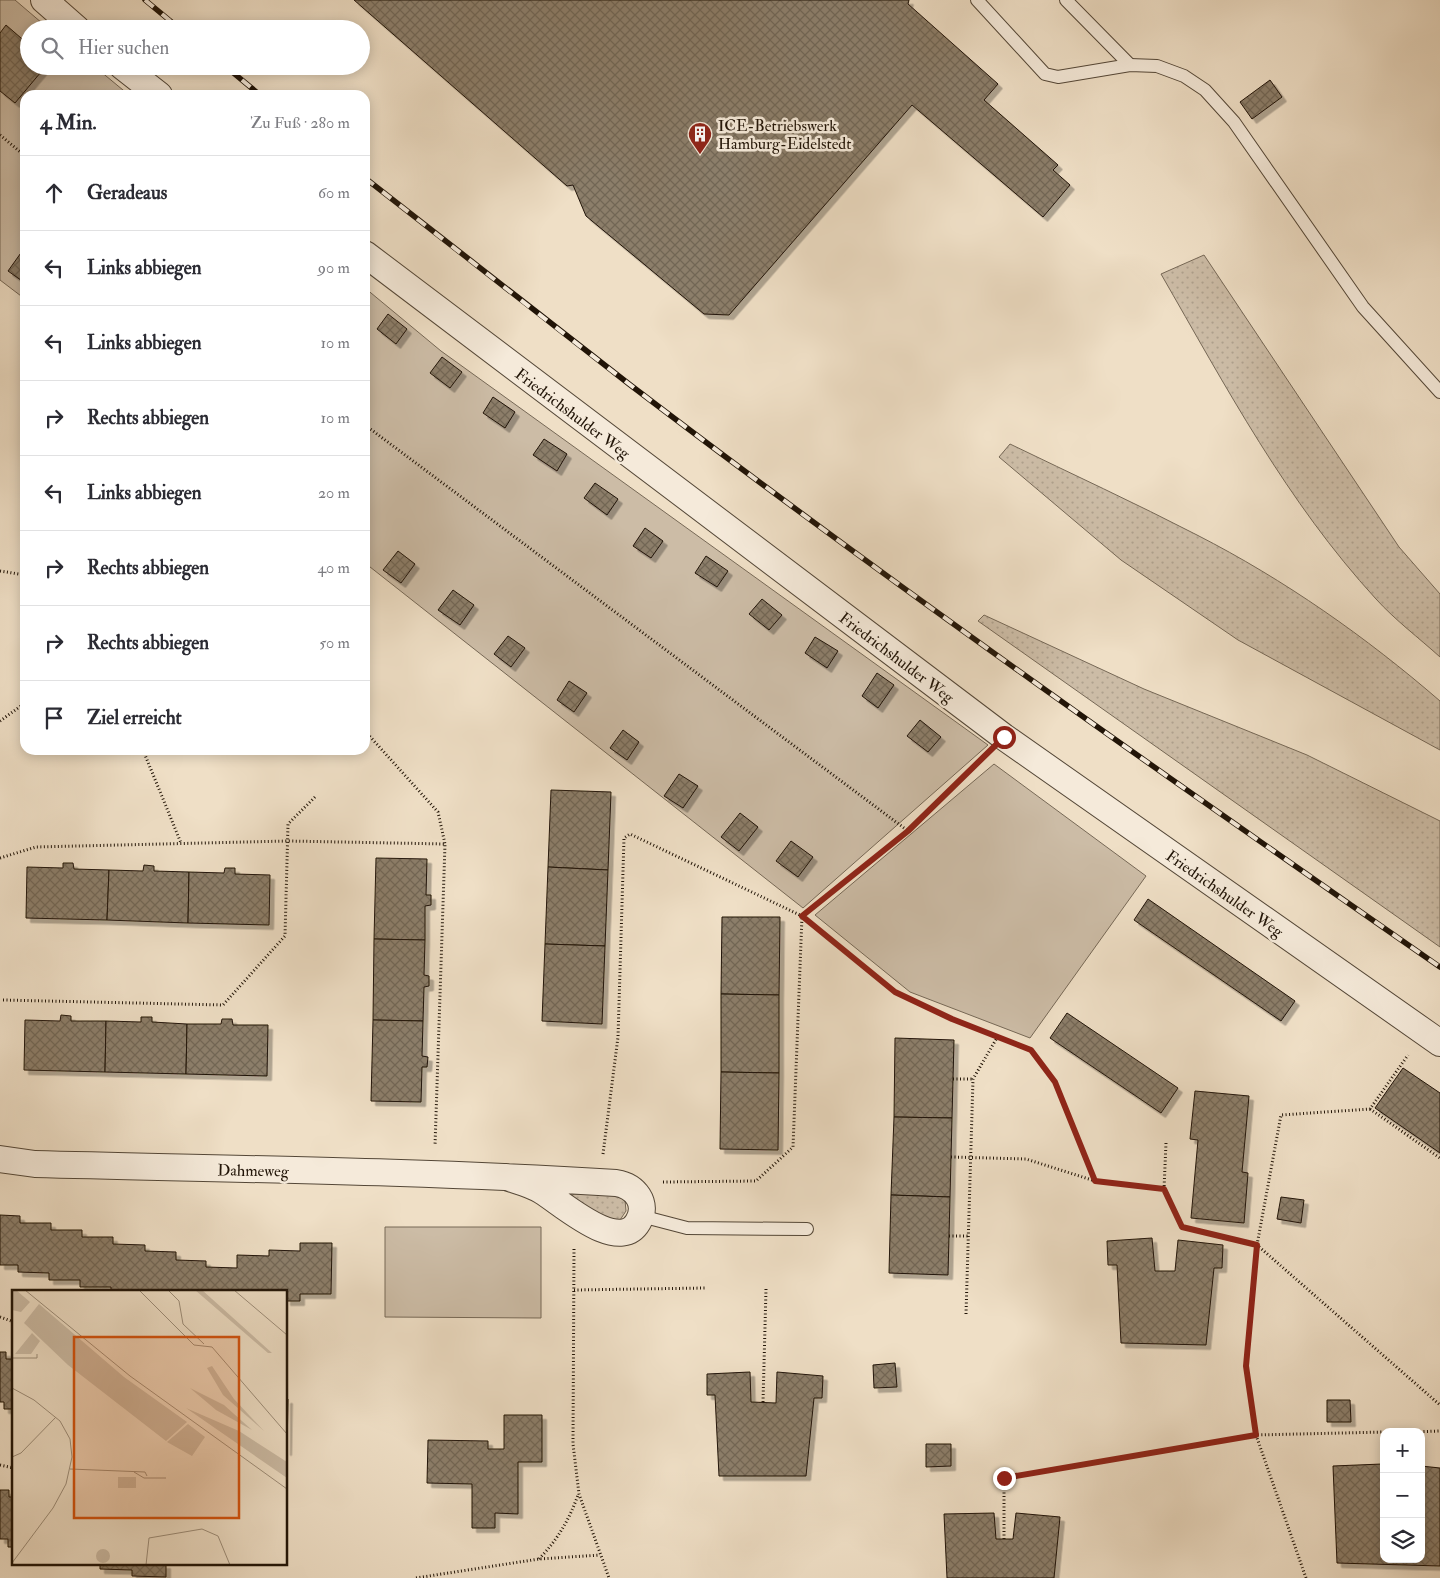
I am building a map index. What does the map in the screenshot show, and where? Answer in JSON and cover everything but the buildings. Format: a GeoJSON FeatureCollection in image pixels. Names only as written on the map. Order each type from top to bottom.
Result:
{"type":"FeatureCollection","features":[{"type":"Feature","properties":{"kind":"street"},"geometry":{"type":"LineString","coordinates":[[44,0],[67,20]]}},
{"type":"Feature","properties":{"kind":"street"},"geometry":{"type":"LineString","coordinates":[[133,75],[153,90]]}},
{"type":"Feature","properties":{"kind":"street","name":"Friedrichshulder Weg"},"geometry":{"type":"LineString","coordinates":[[370,258],[1004,737],[1440,1043]]}},
{"type":"Feature","properties":{"kind":"street","name":"Dahmeweg"},"geometry":{"type":"LineString","coordinates":[[0,1159],[35,1164],[506,1177],[624,1184],[634,1190],[640,1199],[641,1216],[636,1225],[628,1231],[611,1233],[592,1225],[541,1190],[506,1177]]}},
{"type":"Feature","properties":{"kind":"lane"},"geometry":{"type":"LineString","coordinates":[[977,0],[1045,74],[1058,77],[1130,65],[1157,66],[1184,76],[1205,90],[1234,122],[1363,307],[1440,392]]}},
{"type":"Feature","properties":{"kind":"lane"},"geometry":{"type":"LineString","coordinates":[[1066,0],[1130,65]]}},
{"type":"Feature","properties":{"kind":"lane"},"geometry":{"type":"LineString","coordinates":[[641,1216],[687,1228],[807,1229]]}},
{"type":"Feature","properties":{"kind":"path"},"geometry":{"type":"LineString","coordinates":[[0,135],[20,152]]}},
{"type":"Feature","properties":{"kind":"path"},"geometry":{"type":"LineString","coordinates":[[370,429],[908,831]]}},
{"type":"Feature","properties":{"kind":"path"},"geometry":{"type":"LineString","coordinates":[[0,571],[20,575]]}},
{"type":"Feature","properties":{"kind":"path"},"geometry":{"type":"LineString","coordinates":[[0,721],[20,707]]}},
{"type":"Feature","properties":{"kind":"path"},"geometry":{"type":"LineString","coordinates":[[370,737],[438,812],[445,844],[435,1156]]}},
{"type":"Feature","properties":{"kind":"path"},"geometry":{"type":"LineString","coordinates":[[658,1182],[756,1181],[793,1147],[802,916],[908,831],[1004,737]]}},
{"type":"Feature","properties":{"kind":"path"},"geometry":{"type":"LineString","coordinates":[[145,755],[181,843]]}},
{"type":"Feature","properties":{"kind":"path"},"geometry":{"type":"LineString","coordinates":[[3,1000],[223,1005],[285,936],[288,824],[315,796]]}},
{"type":"Feature","properties":{"kind":"path"},"geometry":{"type":"LineString","coordinates":[[602,1161],[618,1037],[624,838],[630,834],[802,916],[895,992],[952,1019],[1031,1050],[1055,1082],[1095,1181]]}},
{"type":"Feature","properties":{"kind":"path"},"geometry":{"type":"LineString","coordinates":[[0,858],[36,847],[288,841],[445,844]]}},
{"type":"Feature","properties":{"kind":"path"},"geometry":{"type":"LineString","coordinates":[[966,1314],[973,1080],[998,1036]]}},
{"type":"Feature","properties":{"kind":"path"},"geometry":{"type":"LineString","coordinates":[[1370,1109],[1408,1054]]}},
{"type":"Feature","properties":{"kind":"path"},"geometry":{"type":"LineString","coordinates":[[953,1079],[973,1080]]}},
{"type":"Feature","properties":{"kind":"path"},"geometry":{"type":"LineString","coordinates":[[1306,1578],[1256,1435],[1246,1366],[1257,1245],[1282,1115],[1370,1109],[1440,1158]]}},
{"type":"Feature","properties":{"kind":"path"},"geometry":{"type":"LineString","coordinates":[[1166,1143],[1164,1189],[1182,1227],[1257,1245],[1440,1405]]}},
{"type":"Feature","properties":{"kind":"path"},"geometry":{"type":"LineString","coordinates":[[951,1157],[1026,1159],[1095,1181],[1164,1189]]}},
{"type":"Feature","properties":{"kind":"path"},"geometry":{"type":"LineString","coordinates":[[949,1236],[969,1236]]}},
{"type":"Feature","properties":{"kind":"path"},"geometry":{"type":"LineString","coordinates":[[574,1242],[572,1444],[579,1494],[609,1578]]}},
{"type":"Feature","properties":{"kind":"path"},"geometry":{"type":"LineString","coordinates":[[574,1290],[705,1288]]}},
{"type":"Feature","properties":{"kind":"path"},"geometry":{"type":"LineString","coordinates":[[763,1402],[766,1289]]}},
{"type":"Feature","properties":{"kind":"path"},"geometry":{"type":"LineString","coordinates":[[0,1317],[12,1321]]}},
{"type":"Feature","properties":{"kind":"path"},"geometry":{"type":"LineString","coordinates":[[1425,1432],[1440,1431]]}},
{"type":"Feature","properties":{"kind":"path"},"geometry":{"type":"LineString","coordinates":[[1004,1539],[1004,1478],[1256,1435],[1380,1432]]}},
{"type":"Feature","properties":{"kind":"path"},"geometry":{"type":"LineString","coordinates":[[539,1559],[557,1540],[570,1518],[579,1494]]}},
{"type":"Feature","properties":{"kind":"path"},"geometry":{"type":"LineString","coordinates":[[416,1578],[539,1559],[600,1555]]}},
{"type":"Feature","properties":{"kind":"shaded area"},"geometry":{"type":"Polygon","coordinates":[[[0,0],[15,0],[38,20],[20,20],[20,75],[105,75],[123,90],[20,90],[20,295],[0,280],[0,0]]]}},
{"type":"Feature","properties":{"kind":"shaded area"},"geometry":{"type":"Polygon","coordinates":[[[1204,255],[1399,547],[1440,594],[1440,657],[1383,607],[1344,562],[1286,483],[1234,401],[1161,274],[1204,255]]]}},
{"type":"Feature","properties":{"kind":"shaded area"},"geometry":{"type":"Polygon","coordinates":[[[370,292],[441,351],[988,745],[803,908],[370,567],[370,292]]]}},
{"type":"Feature","properties":{"kind":"shaded area"},"geometry":{"type":"Polygon","coordinates":[[[1010,444],[1230,552],[1293,590],[1354,632],[1440,701],[1440,750],[1238,640],[1121,560],[999,457],[1010,444]]]}},
{"type":"Feature","properties":{"kind":"shaded area"},"geometry":{"type":"Polygon","coordinates":[[[984,615],[1144,689],[1307,755],[1440,821],[1440,947],[978,621],[984,615]]]}},
{"type":"Feature","properties":{"kind":"shaded area"},"geometry":{"type":"Polygon","coordinates":[[[994,764],[1146,876],[1030,1038],[910,992],[815,915],[994,764]]]}},
{"type":"Feature","properties":{"kind":"shaded area"},"geometry":{"type":"Polygon","coordinates":[[[573,1194],[616,1194],[625,1200],[626,1211],[620,1220],[609,1221],[572,1198],[573,1194]]]}},
{"type":"Feature","properties":{"kind":"shaded area"},"geometry":{"type":"Polygon","coordinates":[[[385,1227],[541,1227],[541,1318],[385,1317],[385,1227]]]}},
{"type":"Feature","properties":{"kind":"railway"},"geometry":{"type":"LineString","coordinates":[[145,0],[169,20]]}},
{"type":"Feature","properties":{"kind":"railway"},"geometry":{"type":"LineString","coordinates":[[236,75],[254,90]]}},
{"type":"Feature","properties":{"kind":"railway"},"geometry":{"type":"LineString","coordinates":[[370,182],[629,384],[829,534],[1133,752],[1440,967]]}},
{"type":"Feature","properties":{"kind":"place","name":"ICE-Betriebswerk Hamburg-Eidelstedt"},"geometry":{"type":"Point","coordinates":[700,155]}},
{"type":"Feature","properties":{"kind":"route"},"geometry":{"type":"LineString","coordinates":[[1004,737],[908,831],[802,916],[895,992],[952,1019],[1031,1050],[1055,1082],[1095,1181],[1164,1189],[1182,1227],[1257,1245],[1246,1366],[1256,1435],[1004,1478]]}}]}
